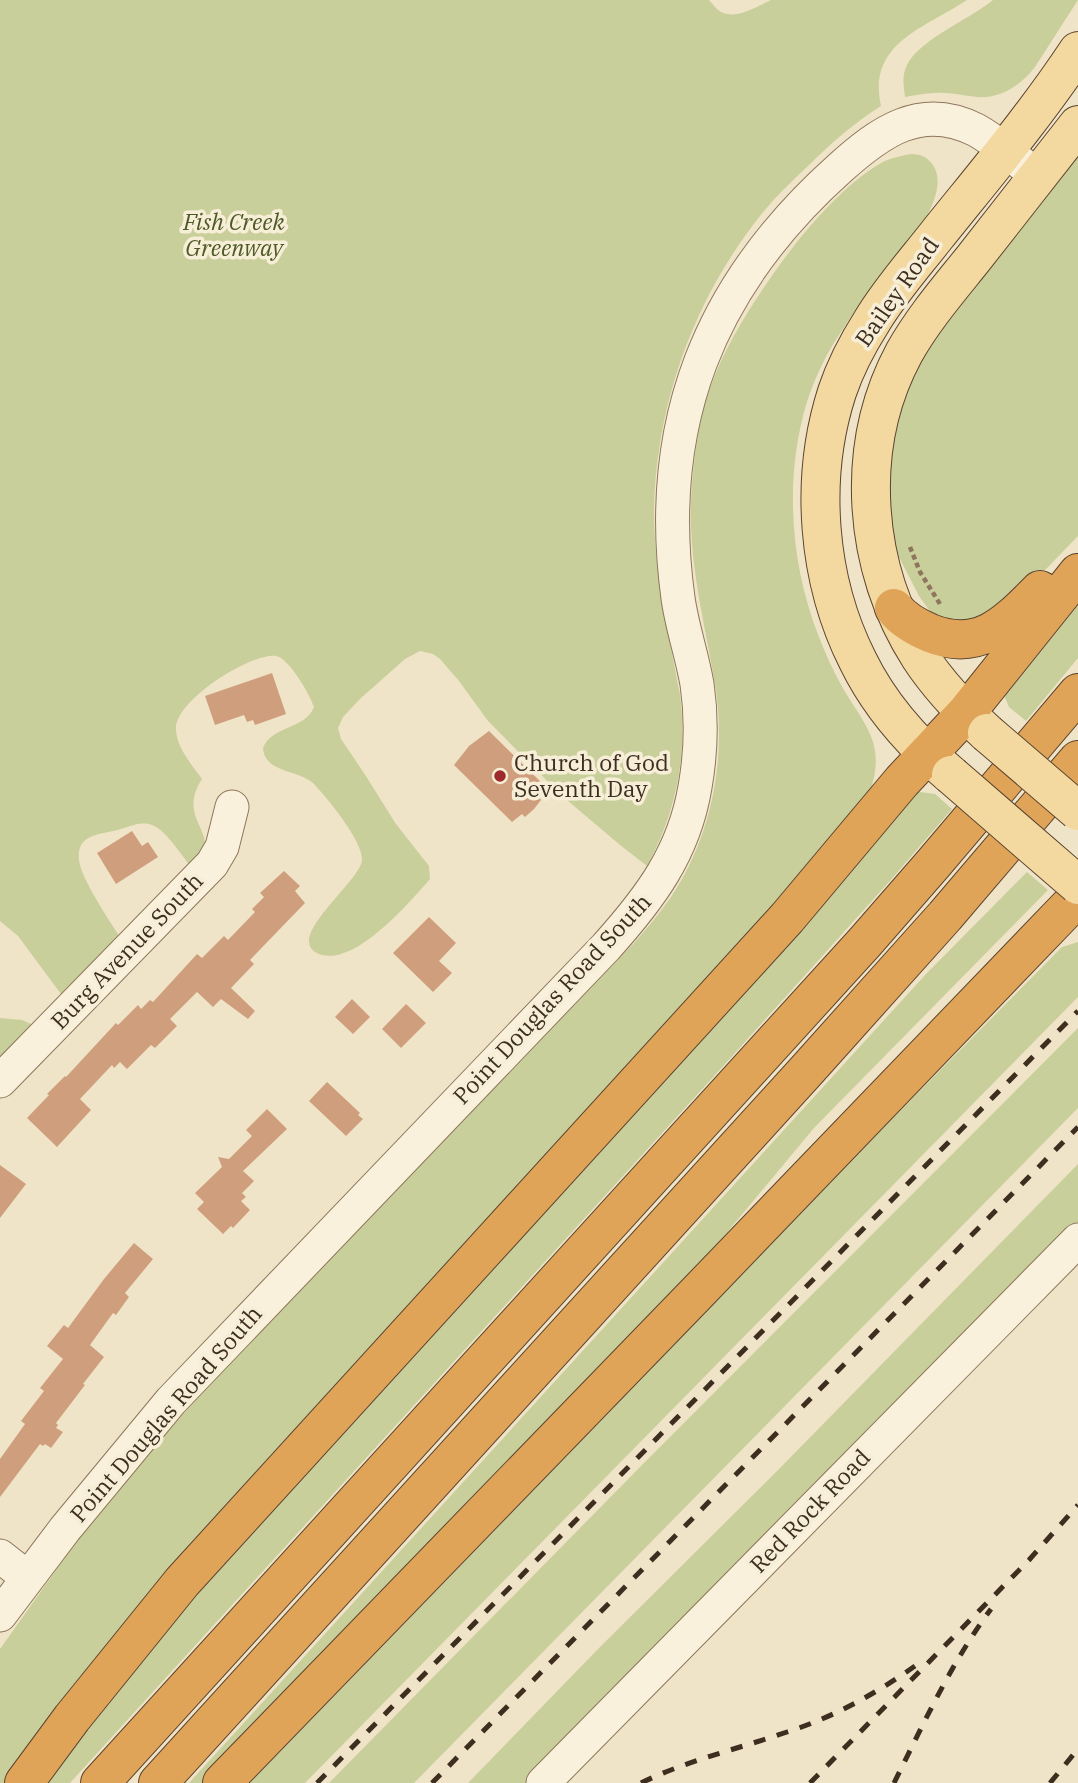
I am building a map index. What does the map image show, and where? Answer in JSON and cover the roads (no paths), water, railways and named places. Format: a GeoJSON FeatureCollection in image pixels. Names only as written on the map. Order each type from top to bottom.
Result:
{"type":"FeatureCollection","features":[{"type":"Feature","properties":{"kind":"highway"},"geometry":{"type":"LineString","coordinates":[[894,608],[912,624],[939,636],[957,639],[982,636],[1010,620],[1078,551]]}},
{"type":"Feature","properties":{"kind":"highway"},"geometry":{"type":"LineString","coordinates":[[24,1783],[80,1708],[182,1582],[778,928],[902,781],[939,765],[977,723],[1078,573]]}},
{"type":"Feature","properties":{"kind":"highway"},"geometry":{"type":"LineString","coordinates":[[100,1783],[865,942],[1078,693]]}},
{"type":"Feature","properties":{"kind":"highway"},"geometry":{"type":"LineString","coordinates":[[158,1783],[807,1070],[945,916],[1078,760]]}},
{"type":"Feature","properties":{"kind":"highway"},"geometry":{"type":"LineString","coordinates":[[807,1070],[999,885],[1078,803]]}},
{"type":"Feature","properties":{"kind":"highway"},"geometry":{"type":"LineString","coordinates":[[222,1783],[1078,897]]}},
{"type":"Feature","properties":{"kind":"main road","name":"Bailey Road"},"geometry":{"type":"LineString","coordinates":[[1078,51],[1050,92],[873,319],[839,386],[826,443],[821,497],[826,565],[839,618],[869,682],[896,721],[939,765],[1078,885]]}},
{"type":"Feature","properties":{"kind":"main road","name":"Bailey Road"},"geometry":{"type":"LineString","coordinates":[[1078,125],[921,327],[904,353],[888,391],[875,444],[871,495],[877,551],[894,608],[921,658],[942,686],[977,723],[1078,811]]}},
{"type":"Feature","properties":{"kind":"street","name":"Point Douglas Road South"},"geometry":{"type":"LineString","coordinates":[[0,1615],[108,1476],[171,1401],[606,947],[651,895],[680,840],[691,808],[700,747],[696,684],[678,601],[673,553],[672,505],[676,455],[693,382],[710,336],[751,267],[789,218],[822,184],[868,144],[896,126],[920,120],[947,121],[977,131],[1037,176]]}},
{"type":"Feature","properties":{"kind":"street","name":"Burg Avenue South"},"geometry":{"type":"LineString","coordinates":[[0,1081],[212,864],[222,848],[232,807]]}},
{"type":"Feature","properties":{"kind":"street","name":"Red Rock Road"},"geometry":{"type":"LineString","coordinates":[[543,1783],[1078,1240]]}},
{"type":"Feature","properties":{"kind":"street"},"geometry":{"type":"LineString","coordinates":[[0,1556],[28,1578]]}},
{"type":"Feature","properties":{"kind":"railway"},"geometry":{"type":"LineString","coordinates":[[317,1783],[1078,1011]]}},
{"type":"Feature","properties":{"kind":"railway"},"geometry":{"type":"LineString","coordinates":[[432,1783],[1078,1127]]}},
{"type":"Feature","properties":{"kind":"railway"},"geometry":{"type":"LineString","coordinates":[[810,1783],[1029,1560],[1078,1505]]}},
{"type":"Feature","properties":{"kind":"railway"},"geometry":{"type":"LineString","coordinates":[[894,1783],[951,1672],[991,1609]]}},
{"type":"Feature","properties":{"kind":"railway"},"geometry":{"type":"LineString","coordinates":[[641,1783],[695,1761],[769,1738],[838,1712],[915,1666]]}},
{"type":"Feature","properties":{"kind":"railway"},"geometry":{"type":"LineString","coordinates":[[1050,1783],[1078,1749]]}},
{"type":"Feature","properties":{"kind":"place","name":"Church of God Seventh Day"},"geometry":{"type":"Point","coordinates":[500,776]}},
{"type":"Feature","properties":{"kind":"park label","name":"Fish Creek Greenway"},"geometry":{"type":"Point","coordinates":[234,235]}}]}
